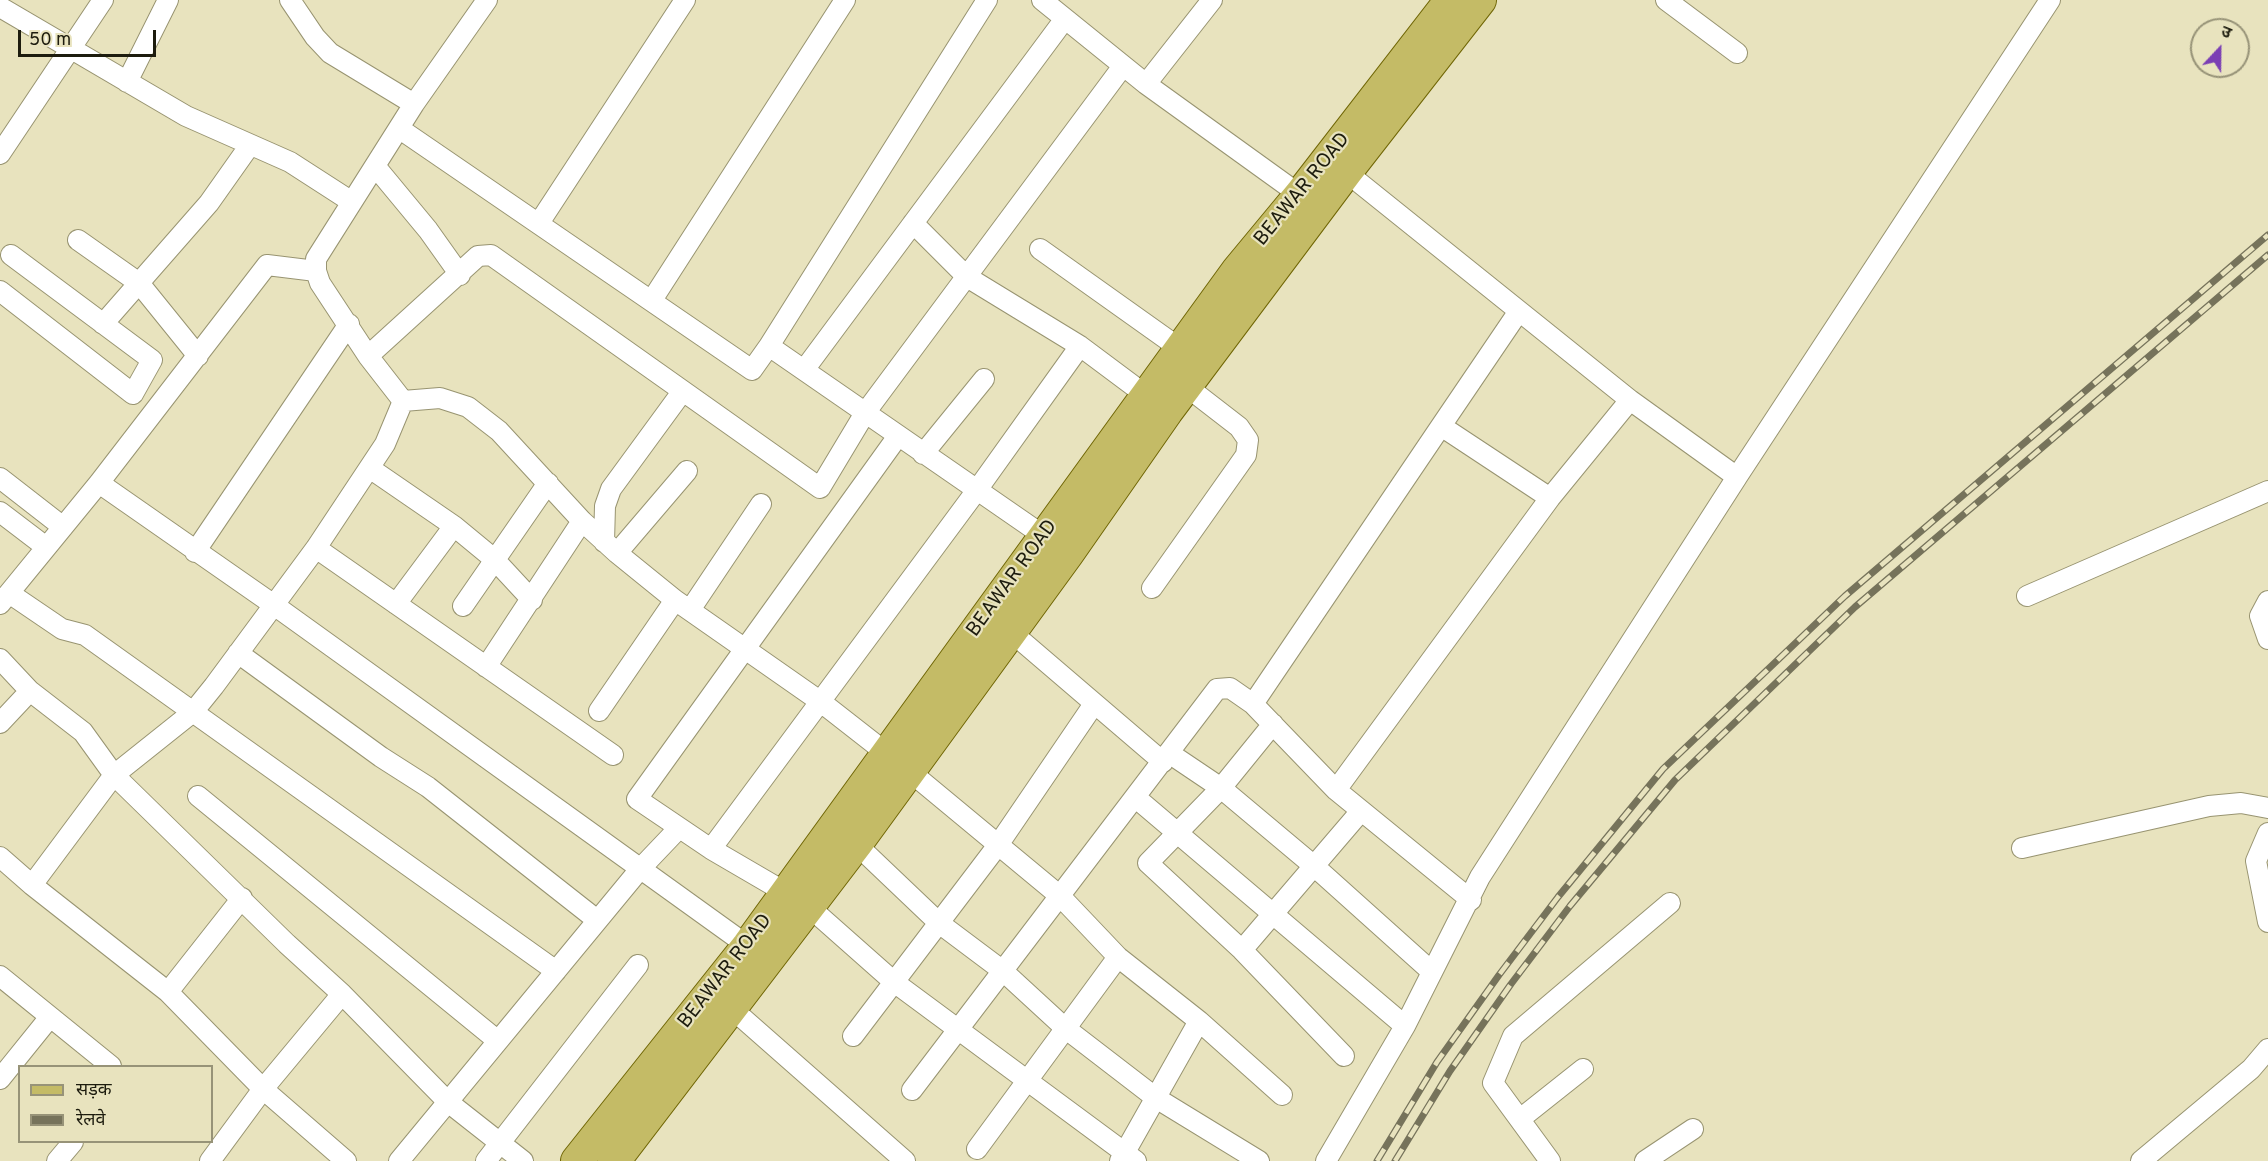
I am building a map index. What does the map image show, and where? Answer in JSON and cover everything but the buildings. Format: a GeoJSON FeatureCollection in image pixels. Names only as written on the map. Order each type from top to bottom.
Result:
{"type":"FeatureCollection","features":[{"type":"Feature","properties":{"kind":"main road","name":"BEAWAR ROAD"},"geometry":{"type":"LineString","coordinates":[[577,1161],[758,953],[1157,404],[1189,366],[1310,202],[1451,0]]}},
{"type":"Feature","properties":{"kind":"main road","name":"BEAWAR ROAD"},"geometry":{"type":"LineString","coordinates":[[1310,202],[1346,172],[1480,0]]}},
{"type":"Feature","properties":{"kind":"main road","name":"BEAWAR ROAD"},"geometry":{"type":"LineString","coordinates":[[797,899],[856,844],[898,763],[1010,631],[1056,545]]}},
{"type":"Feature","properties":{"kind":"main road","name":"BEAWAR ROAD"},"geometry":{"type":"LineString","coordinates":[[614,1161],[729,1007],[758,953]]}},
{"type":"Feature","properties":{"kind":"street"},"geometry":{"type":"LineString","coordinates":[[2,148],[103,0]]}},
{"type":"Feature","properties":{"kind":"street"},"geometry":{"type":"LineString","coordinates":[[127,82],[168,0]]}},
{"type":"Feature","properties":{"kind":"street"},"geometry":{"type":"LineString","coordinates":[[403,401],[368,356],[320,283],[316,271],[316,259],[414,104],[487,0]]}},
{"type":"Feature","properties":{"kind":"street"},"geometry":{"type":"LineString","coordinates":[[539,222],[685,0]]}},
{"type":"Feature","properties":{"kind":"street"},"geometry":{"type":"LineString","coordinates":[[652,300],[845,0]]}},
{"type":"Feature","properties":{"kind":"street"},"geometry":{"type":"LineString","coordinates":[[400,129],[752,370],[987,0]]}},
{"type":"Feature","properties":{"kind":"street"},"geometry":{"type":"LineString","coordinates":[[1042,0],[1146,84],[1310,202]]}},
{"type":"Feature","properties":{"kind":"street"},"geometry":{"type":"LineString","coordinates":[[1146,84],[1212,0]]}},
{"type":"Feature","properties":{"kind":"street"},"geometry":{"type":"LineString","coordinates":[[1666,0],[1737,53]]}},
{"type":"Feature","properties":{"kind":"street"},"geometry":{"type":"LineString","coordinates":[[1326,1161],[1405,1026],[1431,971],[1471,900],[1483,871],[1737,477],[2050,0]]}},
{"type":"Feature","properties":{"kind":"street"},"geometry":{"type":"LineString","coordinates":[[0,7],[186,116],[290,162],[352,202]]}},
{"type":"Feature","properties":{"kind":"street"},"geometry":{"type":"LineString","coordinates":[[295,8],[315,37],[330,53],[414,104]]}},
{"type":"Feature","properties":{"kind":"street"},"geometry":{"type":"LineString","coordinates":[[804,370],[1064,20]]}},
{"type":"Feature","properties":{"kind":"street"},"geometry":{"type":"LineString","coordinates":[[368,356],[485,253],[491,255],[820,488],[866,413],[1123,66]]}},
{"type":"Feature","properties":{"kind":"street"},"geometry":{"type":"LineString","coordinates":[[103,324],[209,203],[250,145]]}},
{"type":"Feature","properties":{"kind":"street"},"geometry":{"type":"LineString","coordinates":[[375,166],[428,230],[468,266]]}},
{"type":"Feature","properties":{"kind":"street"},"geometry":{"type":"LineString","coordinates":[[1346,172],[1630,400],[1737,477]]}},
{"type":"Feature","properties":{"kind":"street"},"geometry":{"type":"LineString","coordinates":[[913,223],[967,277],[1080,346],[1157,404]]}},
{"type":"Feature","properties":{"kind":"street"},"geometry":{"type":"LineString","coordinates":[[78,240],[139,283],[198,356]]}},
{"type":"Feature","properties":{"kind":"street"},"geometry":{"type":"LineString","coordinates":[[1040,249],[1189,366],[1248,440],[1246,455],[1152,588]]}},
{"type":"Feature","properties":{"kind":"street"},"geometry":{"type":"LineString","coordinates":[[0,291],[133,394],[152,360],[11,255]]}},
{"type":"Feature","properties":{"kind":"street"},"geometry":{"type":"LineString","coordinates":[[316,271],[267,265],[99,483],[4,598],[62,629],[85,635],[556,971]]}},
{"type":"Feature","properties":{"kind":"street"},"geometry":{"type":"LineString","coordinates":[[1253,704],[1519,311]]}},
{"type":"Feature","properties":{"kind":"street"},"geometry":{"type":"LineString","coordinates":[[195,552],[349,324]]}},
{"type":"Feature","properties":{"kind":"street"},"geometry":{"type":"LineString","coordinates":[[769,346],[1056,545]]}},
{"type":"Feature","properties":{"kind":"street"},"geometry":{"type":"LineString","coordinates":[[711,849],[977,490],[1080,346]]}},
{"type":"Feature","properties":{"kind":"street"},"geometry":{"type":"LineString","coordinates":[[923,454],[984,379]]}},
{"type":"Feature","properties":{"kind":"street"},"geometry":{"type":"LineString","coordinates":[[597,536],[611,489],[682,392]]}},
{"type":"Feature","properties":{"kind":"street"},"geometry":{"type":"LineString","coordinates":[[403,401],[440,398],[468,407],[499,431],[597,536],[683,605],[820,702],[898,763],[1060,896],[1118,957],[1199,1021],[1282,1095]]}},
{"type":"Feature","properties":{"kind":"street"},"geometry":{"type":"LineString","coordinates":[[1336,790],[1550,498],[1630,400]]}},
{"type":"Feature","properties":{"kind":"street"},"geometry":{"type":"LineString","coordinates":[[32,885],[114,775],[193,712],[274,605],[371,469],[385,444],[403,401]]}},
{"type":"Feature","properties":{"kind":"street"},"geometry":{"type":"LineString","coordinates":[[1441,426],[1550,498]]}},
{"type":"Feature","properties":{"kind":"street"},"geometry":{"type":"LineString","coordinates":[[898,436],[637,799],[711,849],[797,899],[894,982],[1127,1159],[1156,1098],[1199,1021]]}},
{"type":"Feature","properties":{"kind":"street"},"geometry":{"type":"LineString","coordinates":[[371,469],[454,526],[494,559],[532,600]]}},
{"type":"Feature","properties":{"kind":"street"},"geometry":{"type":"LineString","coordinates":[[486,667],[532,600],[597,536],[687,471]]}},
{"type":"Feature","properties":{"kind":"street"},"geometry":{"type":"LineString","coordinates":[[0,478],[63,527]]}},
{"type":"Feature","properties":{"kind":"street"},"geometry":{"type":"LineString","coordinates":[[99,483],[274,605],[758,953]]}},
{"type":"Feature","properties":{"kind":"street"},"geometry":{"type":"LineString","coordinates":[[463,606],[548,483]]}},
{"type":"Feature","properties":{"kind":"street"},"geometry":{"type":"LineString","coordinates":[[2027,596],[2268,491]]}},
{"type":"Feature","properties":{"kind":"street"},"geometry":{"type":"LineString","coordinates":[[599,711],[761,504]]}},
{"type":"Feature","properties":{"kind":"street"},"geometry":{"type":"LineString","coordinates":[[0,512],[46,547]]}},
{"type":"Feature","properties":{"kind":"street"},"geometry":{"type":"LineString","coordinates":[[396,604],[454,526]]}},
{"type":"Feature","properties":{"kind":"street"},"geometry":{"type":"LineString","coordinates":[[315,548],[613,755]]}},
{"type":"Feature","properties":{"kind":"street"},"geometry":{"type":"LineString","coordinates":[[2268,601],[2260,616],[2268,639]]}},
{"type":"Feature","properties":{"kind":"street"},"geometry":{"type":"LineString","coordinates":[[1010,631],[1094,704],[1166,758],[1221,788],[1314,866],[1431,971]]}},
{"type":"Feature","properties":{"kind":"street"},"geometry":{"type":"LineString","coordinates":[[238,653],[381,757],[428,787],[597,920]]}},
{"type":"Feature","properties":{"kind":"street"},"geometry":{"type":"LineString","coordinates":[[0,659],[30,691],[83,732],[114,775],[342,993],[448,1102],[523,1161]]}},
{"type":"Feature","properties":{"kind":"street"},"geometry":{"type":"LineString","coordinates":[[912,1090],[1217,689],[1230,688],[1253,704],[1336,790],[1471,900]]}},
{"type":"Feature","properties":{"kind":"street"},"geometry":{"type":"LineString","coordinates":[[0,723],[30,691]]}},
{"type":"Feature","properties":{"kind":"street"},"geometry":{"type":"LineString","coordinates":[[853,1036],[998,845],[1094,704]]}},
{"type":"Feature","properties":{"kind":"street"},"geometry":{"type":"LineString","coordinates":[[1273,724],[1221,788],[1148,863],[1242,950],[1344,1056]]}},
{"type":"Feature","properties":{"kind":"street"},"geometry":{"type":"LineString","coordinates":[[198,796],[498,1041]]}},
{"type":"Feature","properties":{"kind":"street"},"geometry":{"type":"LineString","coordinates":[[1135,797],[1405,1026]]}},
{"type":"Feature","properties":{"kind":"street"},"geometry":{"type":"LineString","coordinates":[[2022,848],[2209,806],[2241,803],[2268,808]]}},
{"type":"Feature","properties":{"kind":"street"},"geometry":{"type":"LineString","coordinates":[[1242,950],[1361,811]]}},
{"type":"Feature","properties":{"kind":"street"},"geometry":{"type":"LineString","coordinates":[[399,1161],[639,869],[679,828]]}},
{"type":"Feature","properties":{"kind":"street"},"geometry":{"type":"LineString","coordinates":[[2268,833],[2256,861],[2268,922]]}},
{"type":"Feature","properties":{"kind":"street"},"geometry":{"type":"LineString","coordinates":[[856,844],[939,923],[1003,971],[1065,1028],[1156,1098],[1259,1161]]}},
{"type":"Feature","properties":{"kind":"street"},"geometry":{"type":"LineString","coordinates":[[0,857],[168,992],[263,1089],[346,1161]]}},
{"type":"Feature","properties":{"kind":"street"},"geometry":{"type":"LineString","coordinates":[[168,992],[242,898]]}},
{"type":"Feature","properties":{"kind":"street"},"geometry":{"type":"LineString","coordinates":[[1550,1161],[1493,1083],[1513,1036],[1670,903]]}},
{"type":"Feature","properties":{"kind":"street"},"geometry":{"type":"LineString","coordinates":[[977,1149],[1118,957]]}},
{"type":"Feature","properties":{"kind":"street"},"geometry":{"type":"LineString","coordinates":[[486,1161],[639,965]]}},
{"type":"Feature","properties":{"kind":"street"},"geometry":{"type":"LineString","coordinates":[[0,976],[110,1065]]}},
{"type":"Feature","properties":{"kind":"street"},"geometry":{"type":"LineString","coordinates":[[214,1154],[263,1089],[342,993]]}},
{"type":"Feature","properties":{"kind":"street"},"geometry":{"type":"LineString","coordinates":[[729,1007],[892,1157]]}},
{"type":"Feature","properties":{"kind":"street"},"geometry":{"type":"LineString","coordinates":[[0,1079],[50,1017]]}},
{"type":"Feature","properties":{"kind":"street"},"geometry":{"type":"LineString","coordinates":[[2141,1161],[2251,1068],[2268,1049]]}},
{"type":"Feature","properties":{"kind":"street"},"geometry":{"type":"LineString","coordinates":[[1520,1119],[1583,1069]]}},
{"type":"Feature","properties":{"kind":"street"},"geometry":{"type":"LineString","coordinates":[[1645,1161],[1693,1129]]}},
{"type":"Feature","properties":{"kind":"street"},"geometry":{"type":"LineString","coordinates":[[57,1161],[72,1143]]}},
{"type":"Feature","properties":{"kind":"railway"},"geometry":{"type":"LineString","coordinates":[[1377,1161],[1437,1062],[1499,975],[1558,897],[1663,769],[1845,596],[2268,235]]}},
{"type":"Feature","properties":{"kind":"railway"},"geometry":{"type":"LineString","coordinates":[[1395,1161],[1450,1071],[1511,984],[1570,906],[1675,780],[1855,607],[2268,255]]}}]}
